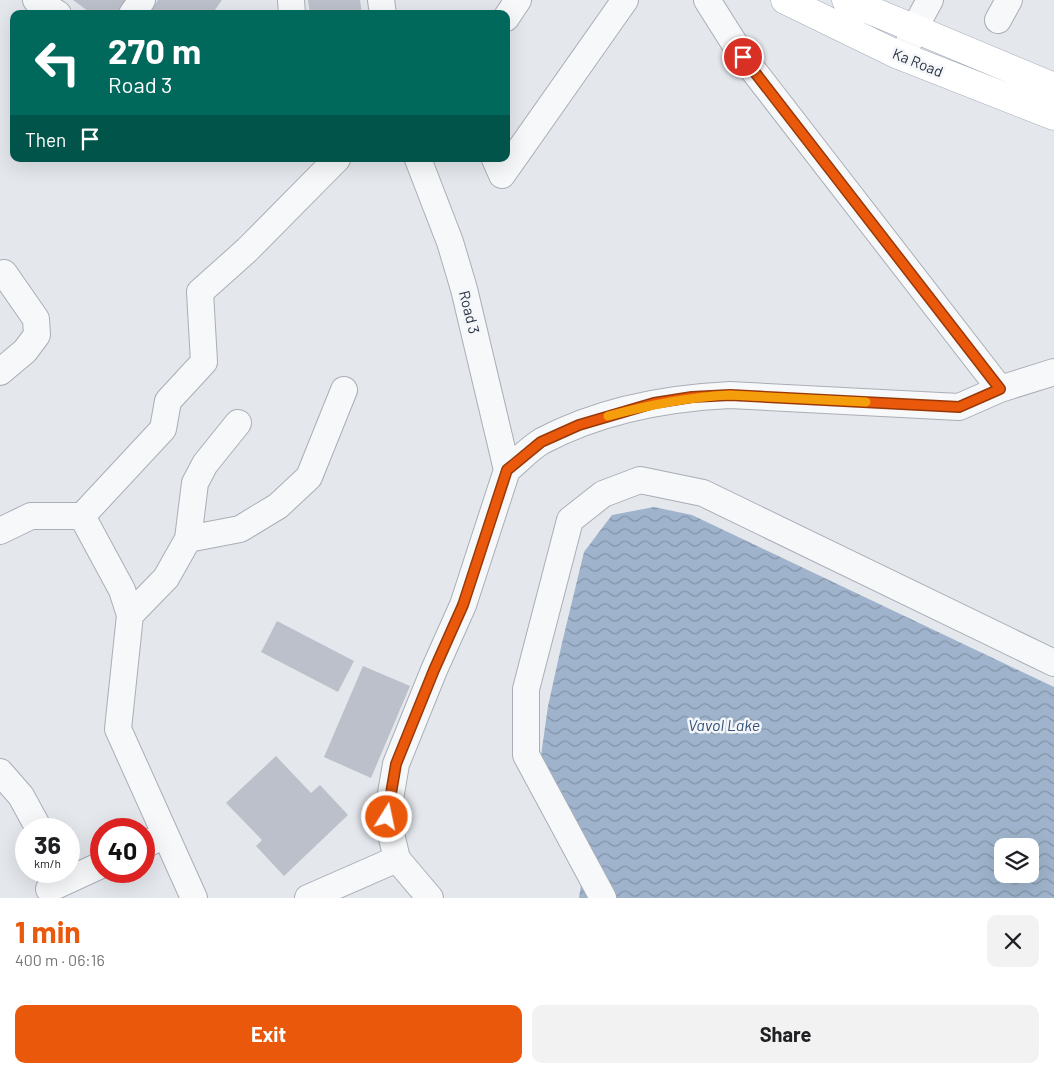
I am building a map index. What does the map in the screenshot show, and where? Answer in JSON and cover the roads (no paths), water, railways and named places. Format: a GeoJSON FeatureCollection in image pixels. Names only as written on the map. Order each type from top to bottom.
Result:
{"type":"FeatureCollection","features":[{"type":"Feature","properties":{"kind":"main road","name":"Ka Road"},"geometry":{"type":"LineString","coordinates":[[785,0],[903,57],[1054,116]]}},
{"type":"Feature","properties":{"kind":"main road","name":"Ka Road"},"geometry":{"type":"LineString","coordinates":[[846,0],[1054,87]]}},
{"type":"Feature","properties":{"kind":"street"},"geometry":{"type":"LineString","coordinates":[[510,12],[518,0]]}},
{"type":"Feature","properties":{"kind":"street"},"geometry":{"type":"LineString","coordinates":[[496,162],[502,175],[625,0]]}},
{"type":"Feature","properties":{"kind":"street"},"geometry":{"type":"LineString","coordinates":[[707,0],[743,57],[1000,389]]}},
{"type":"Feature","properties":{"kind":"street"},"geometry":{"type":"LineString","coordinates":[[903,57],[914,29],[930,0]]}},
{"type":"Feature","properties":{"kind":"street"},"geometry":{"type":"LineString","coordinates":[[0,531],[30,516],[82,516],[163,429],[168,401],[204,362],[200,292],[247,250],[333,162]]}},
{"type":"Feature","properties":{"kind":"street","name":"Road 3"},"geometry":{"type":"LineString","coordinates":[[419,162],[450,242],[464,289],[507,470]]}},
{"type":"Feature","properties":{"kind":"street"},"geometry":{"type":"LineString","coordinates":[[0,372],[25,351],[37,335],[36,318],[4,274]]}},
{"type":"Feature","properties":{"kind":"street"},"geometry":{"type":"LineString","coordinates":[[430,898],[397,859],[387,817],[396,764],[463,605],[507,470],[541,442],[579,425],[663,402],[730,395],[959,407],[1000,389],[1043,376],[1054,396]]}},
{"type":"Feature","properties":{"kind":"street"},"geometry":{"type":"LineString","coordinates":[[188,539],[240,529],[278,506],[309,476],[344,390]]}},
{"type":"Feature","properties":{"kind":"street"},"geometry":{"type":"LineString","coordinates":[[130,615],[166,578],[188,539],[195,483],[205,464],[238,423]]}},
{"type":"Feature","properties":{"kind":"street"},"geometry":{"type":"LineString","coordinates":[[603,898],[526,755],[526,689],[570,520],[603,494],[640,480],[703,493],[1054,663]]}},
{"type":"Feature","properties":{"kind":"street"},"geometry":{"type":"LineString","coordinates":[[82,516],[122,590],[130,615],[118,729],[147,818]]}},
{"type":"Feature","properties":{"kind":"street"},"geometry":{"type":"LineString","coordinates":[[0,772],[21,796],[33,818]]}},
{"type":"Feature","properties":{"kind":"street"},"geometry":{"type":"LineString","coordinates":[[155,841],[194,898]]}},
{"type":"Feature","properties":{"kind":"street"},"geometry":{"type":"LineString","coordinates":[[308,898],[397,859]]}},
{"type":"Feature","properties":{"kind":"street"},"geometry":{"type":"LineString","coordinates":[[48,886],[90,869]]}},
{"type":"Feature","properties":{"kind":"water","name":"Vavol Lake"},"geometry":{"type":"Polygon","coordinates":[[[654,507],[692,515],[1054,687],[1054,898],[579,898],[582,879],[541,756],[548,706],[584,552],[612,515],[654,507]]]}}]}
